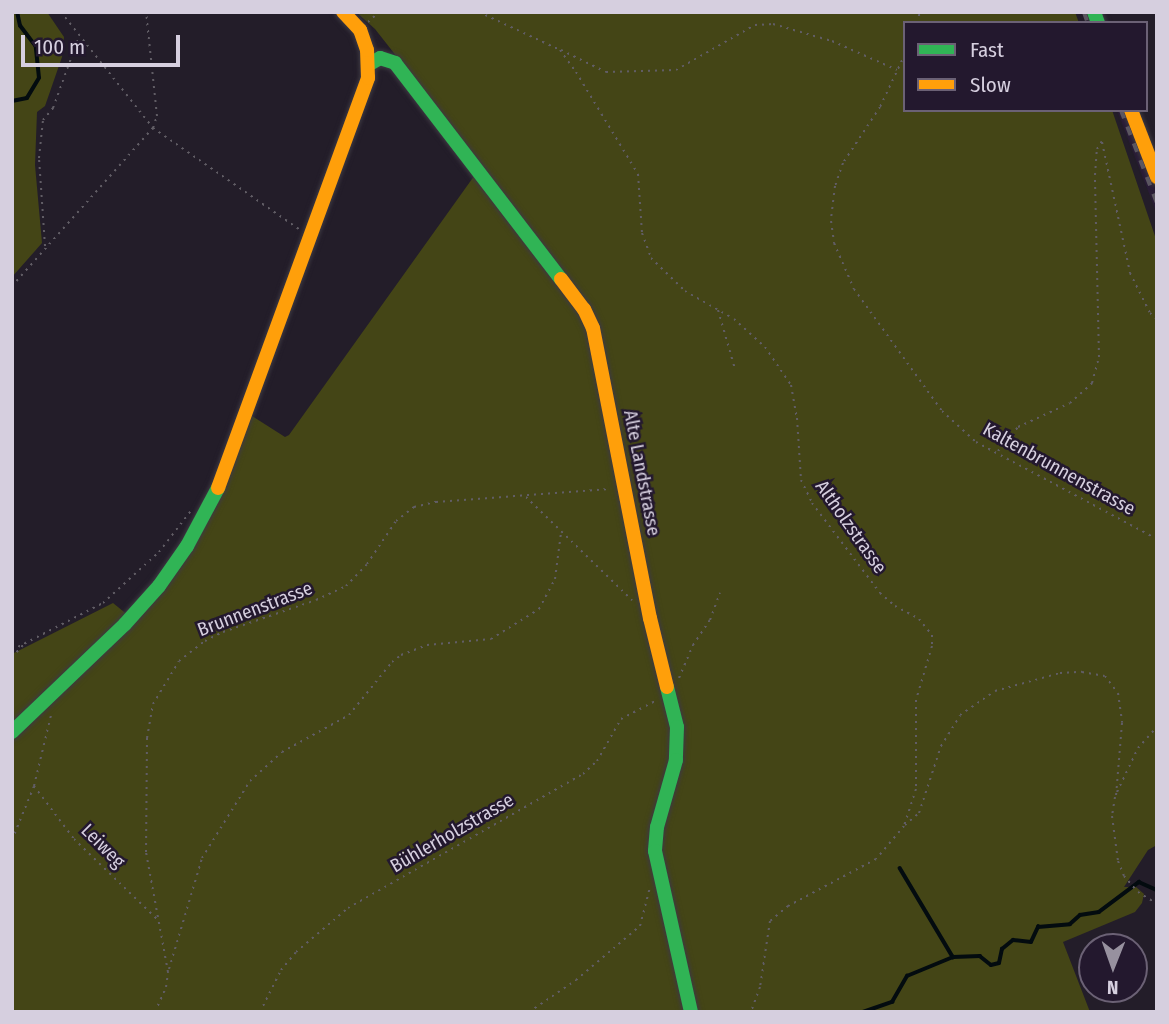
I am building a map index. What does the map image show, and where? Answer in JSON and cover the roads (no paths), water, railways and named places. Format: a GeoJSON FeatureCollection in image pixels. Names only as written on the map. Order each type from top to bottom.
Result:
{"type":"FeatureCollection","features":[{"type":"Feature","properties":{"kind":"street"},"geometry":{"type":"LineString","coordinates":[[12,732],[125,624],[159,586],[187,546],[216,493],[368,78],[367,50],[360,30],[343,12]]}},
{"type":"Feature","properties":{"kind":"street","name":"Alte Landstrasse"},"geometry":{"type":"LineString","coordinates":[[368,65],[380,58],[396,63],[584,309],[598,348],[650,618],[672,694],[677,727],[677,752],[657,827],[656,851],[691,1012]]}},
{"type":"Feature","properties":{"kind":"street"},"geometry":{"type":"LineString","coordinates":[[1132,112],[1157,177]]}},
{"type":"Feature","properties":{"kind":"waterway"},"geometry":{"type":"LineString","coordinates":[[12,101],[27,98],[39,78],[36,47],[20,26],[17,12]]}},
{"type":"Feature","properties":{"kind":"waterway"},"geometry":{"type":"LineString","coordinates":[[900,868],[953,957]]}},
{"type":"Feature","properties":{"kind":"waterway"},"geometry":{"type":"LineString","coordinates":[[863,1012],[892,1002],[907,976],[953,957],[980,956],[991,965],[999,963],[1002,949],[1013,940],[1031,942],[1038,927],[1070,924],[1080,915],[1099,912],[1139,882],[1157,890]]}},
{"type":"Feature","properties":{"kind":"railway"},"geometry":{"type":"LineString","coordinates":[[1084,12],[1087,21]]}},
{"type":"Feature","properties":{"kind":"railway"},"geometry":{"type":"LineString","coordinates":[[1122,112],[1157,203]]}}]}
